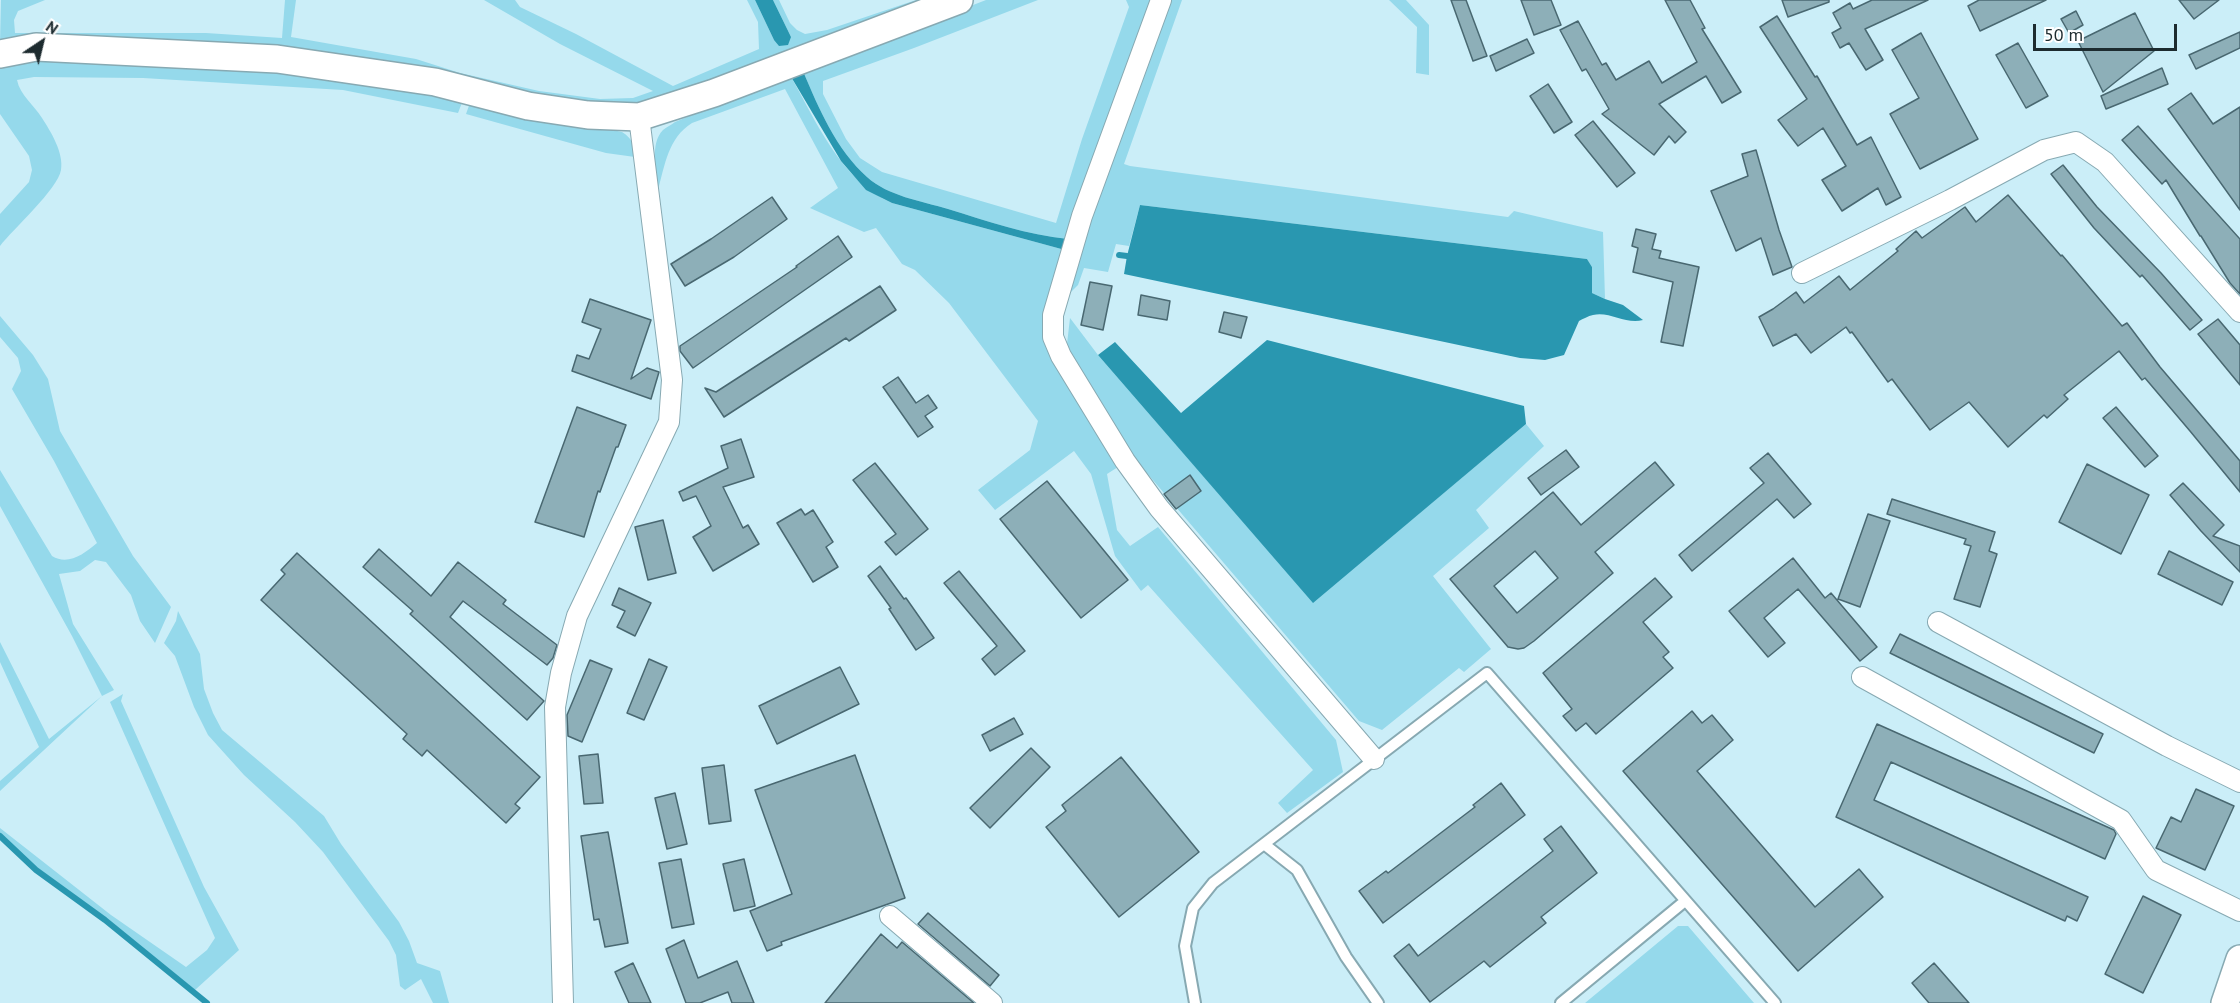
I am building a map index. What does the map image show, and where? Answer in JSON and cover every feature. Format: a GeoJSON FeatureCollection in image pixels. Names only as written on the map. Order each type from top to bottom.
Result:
{"type":"FeatureCollection","features":[{"type":"Feature","properties":{"kind":"main road"},"geometry":{"type":"LineString","coordinates":[[0,54],[36,47],[277,59],[435,82],[538,107],[588,115],[639,117],[714,93],[959,0]]}},
{"type":"Feature","properties":{"kind":"main road"},"geometry":{"type":"LineString","coordinates":[[2225,1003],[2240,959]]}},
{"type":"Feature","properties":{"kind":"street"},"geometry":{"type":"LineString","coordinates":[[1161,0],[1082,216],[1053,315],[1053,337],[1061,356],[1125,461],[1159,508],[1374,759]]}},
{"type":"Feature","properties":{"kind":"street"},"geometry":{"type":"LineString","coordinates":[[563,1003],[555,707],[561,673],[577,616],[669,423],[672,380],[639,117]]}},
{"type":"Feature","properties":{"kind":"street"},"geometry":{"type":"LineString","coordinates":[[1802,273],[1950,200],[2044,150],[2076,141],[2105,162],[2240,312]]}},
{"type":"Feature","properties":{"kind":"street"},"geometry":{"type":"LineString","coordinates":[[1938,622],[2167,746],[2240,782]]}},
{"type":"Feature","properties":{"kind":"street"},"geometry":{"type":"LineString","coordinates":[[1862,677],[2121,820],[2156,870],[2240,911]]}},
{"type":"Feature","properties":{"kind":"street"},"geometry":{"type":"LineString","coordinates":[[890,916],[992,1003]]}},
{"type":"Feature","properties":{"kind":"lane"},"geometry":{"type":"LineString","coordinates":[[1195,1003],[1185,946],[1193,908],[1213,883],[1487,673],[1775,1003]]}},
{"type":"Feature","properties":{"kind":"lane"},"geometry":{"type":"LineString","coordinates":[[1264,844],[1297,870],[1346,957],[1378,1003]]}},
{"type":"Feature","properties":{"kind":"lane"},"geometry":{"type":"LineString","coordinates":[[1561,1003],[1685,901]]}},
{"type":"Feature","properties":{"kind":"shaded area"},"geometry":{"type":"Polygon","coordinates":[[[1,0],[45,0],[18,11],[14,20],[15,33],[206,33],[282,38],[285,0],[296,0],[291,37],[416,59],[460,73],[539,91],[600,99],[633,98],[653,91],[560,44],[484,0],[515,0],[520,7],[673,86],[759,49],[758,22],[747,0],[755,0],[774,40],[791,37],[773,0],[779,0],[790,23],[805,34],[827,30],[916,0],[939,0],[702,86],[623,108],[517,94],[0,44],[1,0]]]}},
{"type":"Feature","properties":{"kind":"shaded area"},"geometry":{"type":"Polygon","coordinates":[[[755,0],[773,0],[791,37],[788,45],[779,46],[774,40],[755,0]]]}},
{"type":"Feature","properties":{"kind":"shaded area"},"geometry":{"type":"Polygon","coordinates":[[[986,0],[1038,0],[823,81],[823,94],[846,139],[860,158],[882,172],[1056,223],[1082,139],[1129,7],[1126,0],[1154,0],[1068,239],[992,223],[905,197],[875,184],[856,166],[837,141],[803,71],[986,0]]]}},
{"type":"Feature","properties":{"kind":"shaded area"},"geometry":{"type":"Polygon","coordinates":[[[1167,0],[1182,0],[1124,164],[1508,217],[1514,211],[1603,232],[1605,299],[1592,293],[1592,267],[1587,259],[1140,205],[1129,246],[1116,244],[1108,272],[1084,268],[1078,285],[1060,303],[1167,0]]]}},
{"type":"Feature","properties":{"kind":"shaded area"},"geometry":{"type":"Polygon","coordinates":[[[1389,0],[1406,0],[1429,25],[1429,75],[1416,73],[1417,27],[1389,0]]]}},
{"type":"Feature","properties":{"kind":"shaded area"},"geometry":{"type":"Polygon","coordinates":[[[91,60],[228,67],[303,75],[463,100],[458,113],[343,90],[143,78],[34,77],[17,80],[21,90],[53,136],[61,157],[61,170],[44,198],[0,246],[0,214],[29,182],[32,170],[29,156],[0,114],[0,65],[35,61],[91,60]]]}},
{"type":"Feature","properties":{"kind":"shaded area"},"geometry":{"type":"Polygon","coordinates":[[[803,71],[837,141],[856,166],[875,184],[905,197],[992,223],[1068,239],[1065,250],[892,203],[866,190],[841,161],[790,75],[803,71]]]}},
{"type":"Feature","properties":{"kind":"shaded area"},"geometry":{"type":"Polygon","coordinates":[[[790,75],[820,130],[844,165],[874,193],[892,203],[1065,250],[1047,304],[1044,337],[1118,467],[1107,474],[1117,530],[1130,546],[1158,527],[1336,740],[1343,772],[1287,813],[1278,803],[1313,770],[1148,585],[1141,591],[1115,556],[1091,474],[1074,451],[995,510],[978,490],[1030,450],[1038,421],[949,303],[915,270],[902,264],[876,228],[864,232],[810,208],[838,188],[785,89],[692,123],[684,129],[669,153],[658,190],[655,151],[656,143],[663,130],[675,122],[790,75]]]}},
{"type":"Feature","properties":{"kind":"shaded area"},"geometry":{"type":"Polygon","coordinates":[[[471,100],[622,132],[629,137],[635,157],[606,153],[466,114],[471,100]]]}},
{"type":"Feature","properties":{"kind":"shaded area"},"geometry":{"type":"Polygon","coordinates":[[[1140,205],[1587,259],[1592,267],[1592,293],[1623,305],[1643,320],[1630,321],[1606,315],[1591,315],[1579,321],[1564,355],[1545,360],[1520,358],[1124,274],[1140,205]]]}},
{"type":"Feature","properties":{"kind":"shaded area"},"geometry":{"type":"Polygon","coordinates":[[[0,316],[33,355],[48,379],[60,431],[133,556],[171,607],[155,643],[140,621],[131,595],[106,562],[95,560],[80,571],[59,574],[73,624],[114,690],[102,696],[72,636],[0,506],[0,470],[52,556],[64,560],[70,559],[81,555],[97,543],[54,461],[12,389],[21,371],[18,358],[0,337],[0,316]]]}},
{"type":"Feature","properties":{"kind":"shaded area"},"geometry":{"type":"Polygon","coordinates":[[[1070,318],[1098,355],[1313,602],[1526,424],[1544,446],[1476,510],[1489,528],[1433,576],[1491,649],[1464,672],[1459,668],[1382,730],[1359,721],[1134,458],[1079,370],[1067,344],[1070,318]]]}},
{"type":"Feature","properties":{"kind":"shaded area"},"geometry":{"type":"Polygon","coordinates":[[[1267,340],[1524,406],[1526,424],[1313,603],[1098,355],[1115,342],[1181,413],[1267,340]]]}},
{"type":"Feature","properties":{"kind":"shaded area"},"geometry":{"type":"Polygon","coordinates":[[[178,611],[200,654],[204,689],[222,730],[324,816],[341,844],[399,922],[417,963],[440,971],[449,1003],[433,1003],[421,979],[405,990],[400,986],[396,955],[389,941],[323,852],[295,822],[244,775],[208,735],[194,707],[175,656],[164,643],[176,621],[178,611]]]}},
{"type":"Feature","properties":{"kind":"shaded area"},"geometry":{"type":"Polygon","coordinates":[[[0,642],[49,739],[102,696],[0,791],[0,781],[39,747],[0,662],[0,642]]]}},
{"type":"Feature","properties":{"kind":"shaded area"},"geometry":{"type":"Polygon","coordinates":[[[123,694],[121,701],[204,887],[239,950],[195,990],[105,917],[35,866],[0,833],[0,828],[111,915],[186,967],[207,950],[215,938],[110,702],[123,694]]]}},
{"type":"Feature","properties":{"kind":"shaded area"},"geometry":{"type":"Polygon","coordinates":[[[1678,926],[1688,926],[1754,1003],[1585,1003],[1678,926]]]}},
{"type":"Feature","properties":{"kind":"building"},"geometry":{"type":"Polygon","coordinates":[[[1451,0],[1466,0],[1487,56],[1473,61],[1451,0]]]}},
{"type":"Feature","properties":{"kind":"building"},"geometry":{"type":"Polygon","coordinates":[[[1521,0],[1551,0],[1561,25],[1534,35],[1521,0]]]}},
{"type":"Feature","properties":{"kind":"building"},"geometry":{"type":"Polygon","coordinates":[[[1665,0],[1690,0],[1705,28],[1702,29],[1741,92],[1722,103],[1706,76],[1659,104],[1686,132],[1675,143],[1669,136],[1654,155],[1602,114],[1609,109],[1586,69],[1582,71],[1560,30],[1578,21],[1602,65],[1606,63],[1616,80],[1649,61],[1662,83],[1697,62],[1665,0]]]}},
{"type":"Feature","properties":{"kind":"building"},"geometry":{"type":"Polygon","coordinates":[[[1782,0],[1829,0],[1829,2],[1788,17],[1782,0]]]}},
{"type":"Feature","properties":{"kind":"building"},"geometry":{"type":"Polygon","coordinates":[[[1872,0],[1928,0],[1865,29],[1883,60],[1866,70],[1849,43],[1840,48],[1832,33],[1841,28],[1833,13],[1850,3],[1853,9],[1872,0]]]}},
{"type":"Feature","properties":{"kind":"building"},"geometry":{"type":"Polygon","coordinates":[[[1979,0],[2046,0],[1980,31],[1968,6],[1979,0]]]}},
{"type":"Feature","properties":{"kind":"building"},"geometry":{"type":"Polygon","coordinates":[[[2179,0],[2219,0],[2194,19],[2179,0]]]}},
{"type":"Feature","properties":{"kind":"building"},"geometry":{"type":"Polygon","coordinates":[[[2076,11],[2083,25],[2069,33],[2061,19],[2076,11]]]}},
{"type":"Feature","properties":{"kind":"building"},"geometry":{"type":"Polygon","coordinates":[[[2135,13],[2154,51],[2103,92],[2078,41],[2135,13]]]}},
{"type":"Feature","properties":{"kind":"building"},"geometry":{"type":"Polygon","coordinates":[[[1777,16],[1815,77],[1817,76],[1857,145],[1871,137],[1901,197],[1886,205],[1878,188],[1842,211],[1822,180],[1846,166],[1823,128],[1798,146],[1778,120],[1807,99],[1760,27],[1777,16]]]}},
{"type":"Feature","properties":{"kind":"building"},"geometry":{"type":"Polygon","coordinates":[[[2240,32],[2240,48],[2196,69],[2189,55],[2240,32]]]}},
{"type":"Feature","properties":{"kind":"building"},"geometry":{"type":"Polygon","coordinates":[[[1921,33],[1978,139],[1920,169],[1890,114],[1919,98],[1892,50],[1921,33]]]}},
{"type":"Feature","properties":{"kind":"building"},"geometry":{"type":"Polygon","coordinates":[[[1527,39],[1534,53],[1496,71],[1490,56],[1527,39]]]}},
{"type":"Feature","properties":{"kind":"building"},"geometry":{"type":"Polygon","coordinates":[[[2018,43],[2048,96],[2026,108],[1996,55],[2018,43]]]}},
{"type":"Feature","properties":{"kind":"building"},"geometry":{"type":"Polygon","coordinates":[[[2162,68],[2168,84],[2106,109],[2101,96],[2162,68]]]}},
{"type":"Feature","properties":{"kind":"building"},"geometry":{"type":"Polygon","coordinates":[[[1548,84],[1572,122],[1554,133],[1530,96],[1548,84]]]}},
{"type":"Feature","properties":{"kind":"building"},"geometry":{"type":"Polygon","coordinates":[[[2191,93],[2213,124],[2240,107],[2240,210],[2168,109],[2191,93]]]}},
{"type":"Feature","properties":{"kind":"building"},"geometry":{"type":"Polygon","coordinates":[[[1593,121],[1635,173],[1617,187],[1575,135],[1593,121]]]}},
{"type":"Feature","properties":{"kind":"building"},"geometry":{"type":"Polygon","coordinates":[[[2138,126],[2240,239],[2240,294],[2230,283],[2166,180],[2162,184],[2122,140],[2138,126]]]}},
{"type":"Feature","properties":{"kind":"building"},"geometry":{"type":"Polygon","coordinates":[[[1756,150],[1792,267],[1773,275],[1761,238],[1736,251],[1711,191],[1748,176],[1742,154],[1756,150]]]}},
{"type":"Feature","properties":{"kind":"building"},"geometry":{"type":"Polygon","coordinates":[[[2063,165],[2097,207],[2161,273],[2202,320],[2190,330],[2142,275],[2140,277],[2094,228],[2051,174],[2063,165]]]}},
{"type":"Feature","properties":{"kind":"building"},"geometry":{"type":"Polygon","coordinates":[[[2008,195],[2122,326],[2127,323],[2160,367],[2240,461],[2240,492],[2145,378],[2142,380],[2119,351],[2064,395],[2068,399],[2047,418],[2044,415],[2008,447],[1969,402],[1930,430],[1892,379],[1888,382],[1846,327],[1811,353],[1796,334],[1773,346],[1759,317],[1796,292],[1804,303],[1839,276],[1850,290],[1898,251],[1896,249],[1916,231],[1922,238],[1965,207],[1976,222],[2008,195]]]}},
{"type":"Feature","properties":{"kind":"building"},"geometry":{"type":"Polygon","coordinates":[[[772,197],[787,219],[734,257],[685,286],[671,264],[772,197]]]}},
{"type":"Feature","properties":{"kind":"building"},"geometry":{"type":"Polygon","coordinates":[[[1636,229],[1656,234],[1652,249],[1661,251],[1659,258],[1699,267],[1683,346],[1661,342],[1673,282],[1633,272],[1638,248],[1632,246],[1636,229]]]}},
{"type":"Feature","properties":{"kind":"building"},"geometry":{"type":"Polygon","coordinates":[[[838,236],[852,257],[693,368],[680,351],[680,346],[797,267],[838,236]]]}},
{"type":"Feature","properties":{"kind":"building"},"geometry":{"type":"Polygon","coordinates":[[[1090,282],[1112,286],[1103,330],[1081,325],[1090,282]]]}},
{"type":"Feature","properties":{"kind":"building"},"geometry":{"type":"Polygon","coordinates":[[[880,286],[896,310],[849,341],[846,338],[724,417],[705,388],[716,392],[880,286]]]}},
{"type":"Feature","properties":{"kind":"building"},"geometry":{"type":"Polygon","coordinates":[[[1141,295],[1170,301],[1167,320],[1138,315],[1141,295]]]}},
{"type":"Feature","properties":{"kind":"building"},"geometry":{"type":"Polygon","coordinates":[[[590,299],[651,320],[631,379],[647,368],[659,372],[651,399],[572,371],[577,355],[589,359],[601,329],[582,322],[590,299]]]}},
{"type":"Feature","properties":{"kind":"building"},"geometry":{"type":"Polygon","coordinates":[[[1224,312],[1247,317],[1241,338],[1219,332],[1224,312]]]}},
{"type":"Feature","properties":{"kind":"building"},"geometry":{"type":"Polygon","coordinates":[[[2218,319],[2240,345],[2240,385],[2198,334],[2218,319]]]}},
{"type":"Feature","properties":{"kind":"building"},"geometry":{"type":"Polygon","coordinates":[[[898,377],[916,403],[928,395],[937,408],[925,416],[933,427],[918,437],[883,387],[898,377]]]}},
{"type":"Feature","properties":{"kind":"building"},"geometry":{"type":"Polygon","coordinates":[[[577,407],[626,425],[600,492],[598,491],[584,537],[535,522],[577,407]]]}},
{"type":"Feature","properties":{"kind":"building"},"geometry":{"type":"Polygon","coordinates":[[[2116,407],[2158,456],[2145,467],[2103,418],[2116,407]]]}},
{"type":"Feature","properties":{"kind":"building"},"geometry":{"type":"Polygon","coordinates":[[[741,439],[754,477],[723,487],[743,528],[748,525],[759,544],[713,571],[693,537],[711,526],[696,496],[683,501],[679,492],[728,468],[721,446],[741,439]]]}},
{"type":"Feature","properties":{"kind":"building"},"geometry":{"type":"Polygon","coordinates":[[[1566,450],[1579,467],[1541,495],[1528,478],[1566,450]]]}},
{"type":"Feature","properties":{"kind":"building"},"geometry":{"type":"Polygon","coordinates":[[[1768,453],[1811,504],[1794,518],[1777,499],[1692,571],[1679,555],[1764,483],[1750,468],[1768,453]]]}},
{"type":"Feature","properties":{"kind":"building"},"geometry":{"type":"Polygon","coordinates":[[[1655,462],[1674,485],[1595,552],[1613,573],[1534,641],[1524,648],[1508,647],[1450,579],[1553,492],[1581,525],[1655,462]],[[1535,551],[1494,586],[1517,613],[1558,578],[1535,551]]]}},
{"type":"Feature","properties":{"kind":"building"},"geometry":{"type":"Polygon","coordinates":[[[875,463],[928,529],[896,555],[885,542],[896,534],[853,480],[875,463]]]}},
{"type":"Feature","properties":{"kind":"building"},"geometry":{"type":"Polygon","coordinates":[[[2087,464],[2149,495],[2121,554],[2059,522],[2087,464]]]}},
{"type":"Feature","properties":{"kind":"building"},"geometry":{"type":"Polygon","coordinates":[[[1190,475],[1201,491],[1176,509],[1164,494],[1190,475]]]}},
{"type":"Feature","properties":{"kind":"building"},"geometry":{"type":"Polygon","coordinates":[[[1047,481],[1128,580],[1081,618],[1000,519],[1047,481]]]}},
{"type":"Feature","properties":{"kind":"building"},"geometry":{"type":"Polygon","coordinates":[[[2183,483],[2224,525],[2213,536],[2240,546],[2240,572],[2170,495],[2183,483]]]}},
{"type":"Feature","properties":{"kind":"building"},"geometry":{"type":"Polygon","coordinates":[[[1892,499],[1995,532],[1989,551],[1997,554],[1980,607],[1954,599],[1971,546],[1964,544],[1966,539],[1887,514],[1892,499]]]}},
{"type":"Feature","properties":{"kind":"building"},"geometry":{"type":"Polygon","coordinates":[[[801,509],[805,515],[813,510],[833,542],[826,547],[838,567],[813,582],[777,523],[801,509]]]}},
{"type":"Feature","properties":{"kind":"building"},"geometry":{"type":"Polygon","coordinates":[[[1868,514],[1890,521],[1860,607],[1838,599],[1868,514]]]}},
{"type":"Feature","properties":{"kind":"building"},"geometry":{"type":"Polygon","coordinates":[[[663,520],[676,573],[648,580],[635,527],[663,520]]]}},
{"type":"Feature","properties":{"kind":"building"},"geometry":{"type":"Polygon","coordinates":[[[379,549],[431,596],[458,562],[506,600],[503,604],[557,645],[553,658],[547,665],[463,601],[450,617],[544,701],[527,720],[410,614],[413,611],[363,567],[379,549]]]}},
{"type":"Feature","properties":{"kind":"building"},"geometry":{"type":"Polygon","coordinates":[[[2169,551],[2233,582],[2222,605],[2158,574],[2169,551]]]}},
{"type":"Feature","properties":{"kind":"building"},"geometry":{"type":"Polygon","coordinates":[[[297,553],[540,777],[515,804],[520,808],[506,823],[427,750],[422,756],[403,739],[407,734],[261,600],[285,574],[281,570],[297,553]]]}},
{"type":"Feature","properties":{"kind":"building"},"geometry":{"type":"Polygon","coordinates":[[[1793,558],[1825,598],[1831,593],[1877,647],[1860,661],[1798,589],[1764,618],[1785,643],[1768,657],[1729,611],[1793,558]]]}},
{"type":"Feature","properties":{"kind":"building"},"geometry":{"type":"Polygon","coordinates":[[[880,566],[934,638],[916,650],[889,609],[891,608],[868,576],[880,566]]]}},
{"type":"Feature","properties":{"kind":"building"},"geometry":{"type":"Polygon","coordinates":[[[959,571],[1025,651],[995,675],[982,659],[997,646],[944,583],[959,571]]]}},
{"type":"Feature","properties":{"kind":"building"},"geometry":{"type":"Polygon","coordinates":[[[1655,578],[1672,597],[1643,622],[1669,652],[1663,657],[1673,668],[1596,734],[1586,723],[1576,731],[1563,716],[1572,709],[1543,673],[1655,578]]]}},
{"type":"Feature","properties":{"kind":"building"},"geometry":{"type":"Polygon","coordinates":[[[619,588],[651,603],[635,636],[617,627],[625,611],[612,605],[619,588]]]}},
{"type":"Feature","properties":{"kind":"building"},"geometry":{"type":"Polygon","coordinates":[[[1900,634],[2103,734],[2094,753],[1890,653],[1900,634]]]}},
{"type":"Feature","properties":{"kind":"building"},"geometry":{"type":"Polygon","coordinates":[[[649,659],[667,667],[644,720],[627,713],[649,659]]]}},
{"type":"Feature","properties":{"kind":"building"},"geometry":{"type":"Polygon","coordinates":[[[590,660],[612,669],[582,742],[568,736],[567,715],[590,660]]]}},
{"type":"Feature","properties":{"kind":"building"},"geometry":{"type":"Polygon","coordinates":[[[840,667],[859,704],[777,744],[759,706],[840,667]]]}},
{"type":"Feature","properties":{"kind":"building"},"geometry":{"type":"Polygon","coordinates":[[[1692,711],[1702,723],[1712,715],[1733,740],[1697,771],[1815,907],[1859,869],[1883,897],[1798,971],[1623,771],[1692,711]]]}},
{"type":"Feature","properties":{"kind":"building"},"geometry":{"type":"Polygon","coordinates":[[[1014,718],[1023,734],[990,751],[982,735],[1014,718]]]}},
{"type":"Feature","properties":{"kind":"building"},"geometry":{"type":"Polygon","coordinates":[[[1877,724],[2114,830],[2116,834],[2105,859],[1891,762],[1874,800],[2088,897],[2077,921],[2067,916],[2065,921],[1836,817],[1877,724]]]}},
{"type":"Feature","properties":{"kind":"building"},"geometry":{"type":"Polygon","coordinates":[[[1031,748],[1050,767],[990,828],[970,808],[1031,748]]]}},
{"type":"Feature","properties":{"kind":"building"},"geometry":{"type":"Polygon","coordinates":[[[598,754],[603,803],[584,804],[579,756],[598,754]]]}},
{"type":"Feature","properties":{"kind":"building"},"geometry":{"type":"Polygon","coordinates":[[[855,755],[905,898],[781,942],[782,945],[767,951],[750,911],[792,894],[755,790],[855,755]]]}},
{"type":"Feature","properties":{"kind":"building"},"geometry":{"type":"Polygon","coordinates":[[[1121,757],[1199,852],[1119,917],[1046,827],[1066,811],[1062,805],[1121,757]]]}},
{"type":"Feature","properties":{"kind":"building"},"geometry":{"type":"Polygon","coordinates":[[[724,765],[731,821],[709,824],[702,768],[724,765]]]}},
{"type":"Feature","properties":{"kind":"building"},"geometry":{"type":"Polygon","coordinates":[[[1501,783],[1525,815],[1383,923],[1359,891],[1386,871],[1388,873],[1475,807],[1473,805],[1501,783]]]}},
{"type":"Feature","properties":{"kind":"building"},"geometry":{"type":"Polygon","coordinates":[[[2196,789],[2234,806],[2205,870],[2156,848],[2171,817],[2181,822],[2196,789]]]}},
{"type":"Feature","properties":{"kind":"building"},"geometry":{"type":"Polygon","coordinates":[[[675,793],[687,844],[667,849],[655,798],[675,793]]]}},
{"type":"Feature","properties":{"kind":"building"},"geometry":{"type":"Polygon","coordinates":[[[1561,826],[1597,873],[1541,917],[1546,923],[1490,967],[1484,961],[1430,1002],[1394,956],[1409,944],[1418,956],[1553,851],[1544,839],[1561,826]]]}},
{"type":"Feature","properties":{"kind":"building"},"geometry":{"type":"Polygon","coordinates":[[[608,832],[628,943],[605,947],[599,919],[594,920],[581,836],[608,832]]]}},
{"type":"Feature","properties":{"kind":"building"},"geometry":{"type":"Polygon","coordinates":[[[681,859],[694,924],[672,928],[659,863],[681,859]]]}},
{"type":"Feature","properties":{"kind":"building"},"geometry":{"type":"Polygon","coordinates":[[[744,859],[755,906],[734,911],[723,864],[744,859]]]}},
{"type":"Feature","properties":{"kind":"building"},"geometry":{"type":"Polygon","coordinates":[[[2143,896],[2181,915],[2143,993],[2105,974],[2143,896]]]}},
{"type":"Feature","properties":{"kind":"building"},"geometry":{"type":"Polygon","coordinates":[[[928,913],[999,975],[990,986],[918,924],[928,913]]]}},
{"type":"Feature","properties":{"kind":"building"},"geometry":{"type":"Polygon","coordinates":[[[881,934],[897,948],[902,942],[974,1003],[825,1003],[881,934]]]}},
{"type":"Feature","properties":{"kind":"building"},"geometry":{"type":"Polygon","coordinates":[[[684,940],[698,978],[737,961],[754,1003],[732,1003],[728,992],[700,1003],[686,1003],[666,949],[684,940]]]}},
{"type":"Feature","properties":{"kind":"building"},"geometry":{"type":"Polygon","coordinates":[[[633,963],[651,1003],[629,1003],[615,972],[633,963]]]}},
{"type":"Feature","properties":{"kind":"building"},"geometry":{"type":"Polygon","coordinates":[[[1934,963],[1969,1003],[1929,1003],[1912,983],[1934,963]]]}},
{"type":"Feature","properties":{"kind":"waterway"},"geometry":{"type":"LineString","coordinates":[[1119,255],[1127,256]]}},
{"type":"Feature","properties":{"kind":"waterway"},"geometry":{"type":"LineString","coordinates":[[0,836],[36,870],[105,920],[207,1003]]}}]}
